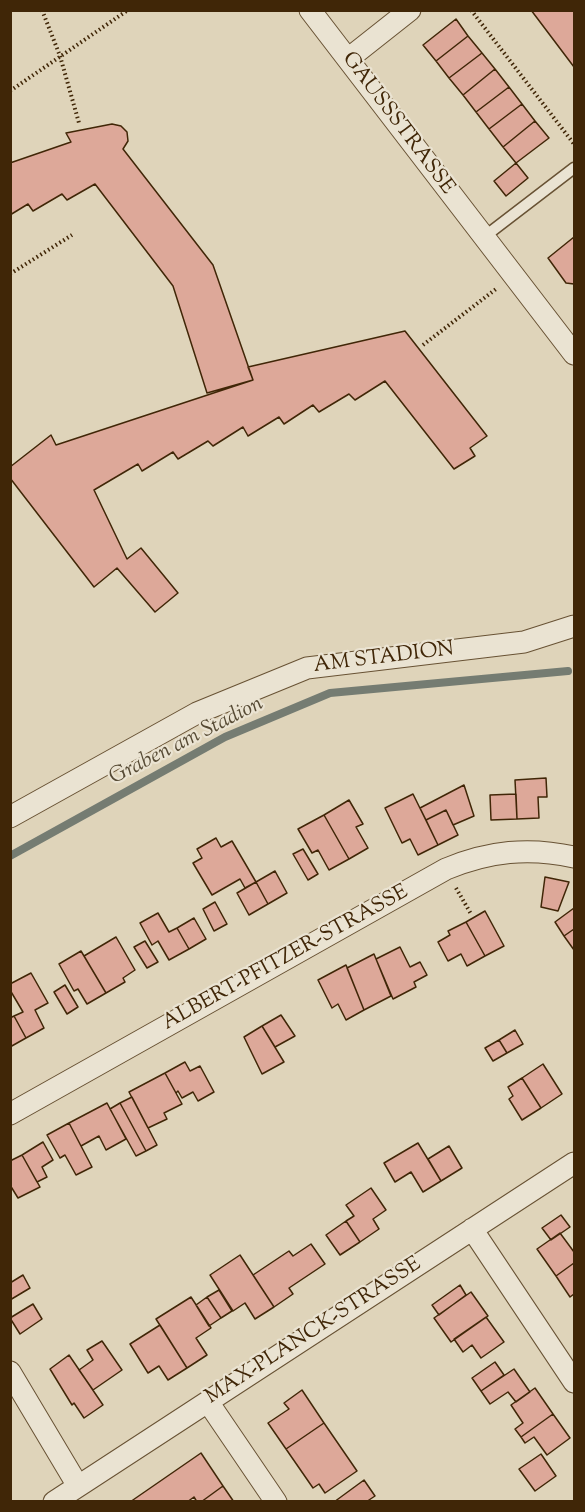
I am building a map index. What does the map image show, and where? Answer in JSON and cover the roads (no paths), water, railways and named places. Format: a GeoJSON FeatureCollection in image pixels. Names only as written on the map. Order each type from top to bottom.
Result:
{"type":"FeatureCollection","features":[{"type":"Feature","properties":{"kind":"street","name":"GAUSSSTRASSE"},"geometry":{"type":"LineString","coordinates":[[310,10],[574,354]]}},
{"type":"Feature","properties":{"kind":"street"},"geometry":{"type":"LineString","coordinates":[[348,59],[410,10]]}},
{"type":"Feature","properties":{"kind":"street","name":"AM STADION"},"geometry":{"type":"LineString","coordinates":[[10,817],[197,713],[307,668],[524,642],[574,626]]}},
{"type":"Feature","properties":{"kind":"street","name":"ALBERT-PFITZER-STRASSE"},"geometry":{"type":"LineString","coordinates":[[10,1114],[446,869],[470,859],[519,850],[549,852],[574,857]]}},
{"type":"Feature","properties":{"kind":"street","name":"MAX-PLANCK-STRASSE"},"geometry":{"type":"LineString","coordinates":[[54,1502],[574,1163]]}},
{"type":"Feature","properties":{"kind":"street"},"geometry":{"type":"LineString","coordinates":[[472,1229],[574,1382]]}},
{"type":"Feature","properties":{"kind":"street"},"geometry":{"type":"LineString","coordinates":[[10,1372],[78,1486]]}},
{"type":"Feature","properties":{"kind":"street"},"geometry":{"type":"LineString","coordinates":[[208,1402],[276,1502]]}},
{"type":"Feature","properties":{"kind":"lane"},"geometry":{"type":"LineString","coordinates":[[484,237],[574,168]]}},
{"type":"Feature","properties":{"kind":"waterway","name":"Graben am Stadion"},"geometry":{"type":"LineString","coordinates":[[10,856],[225,737],[330,693],[568,671]]}}]}
